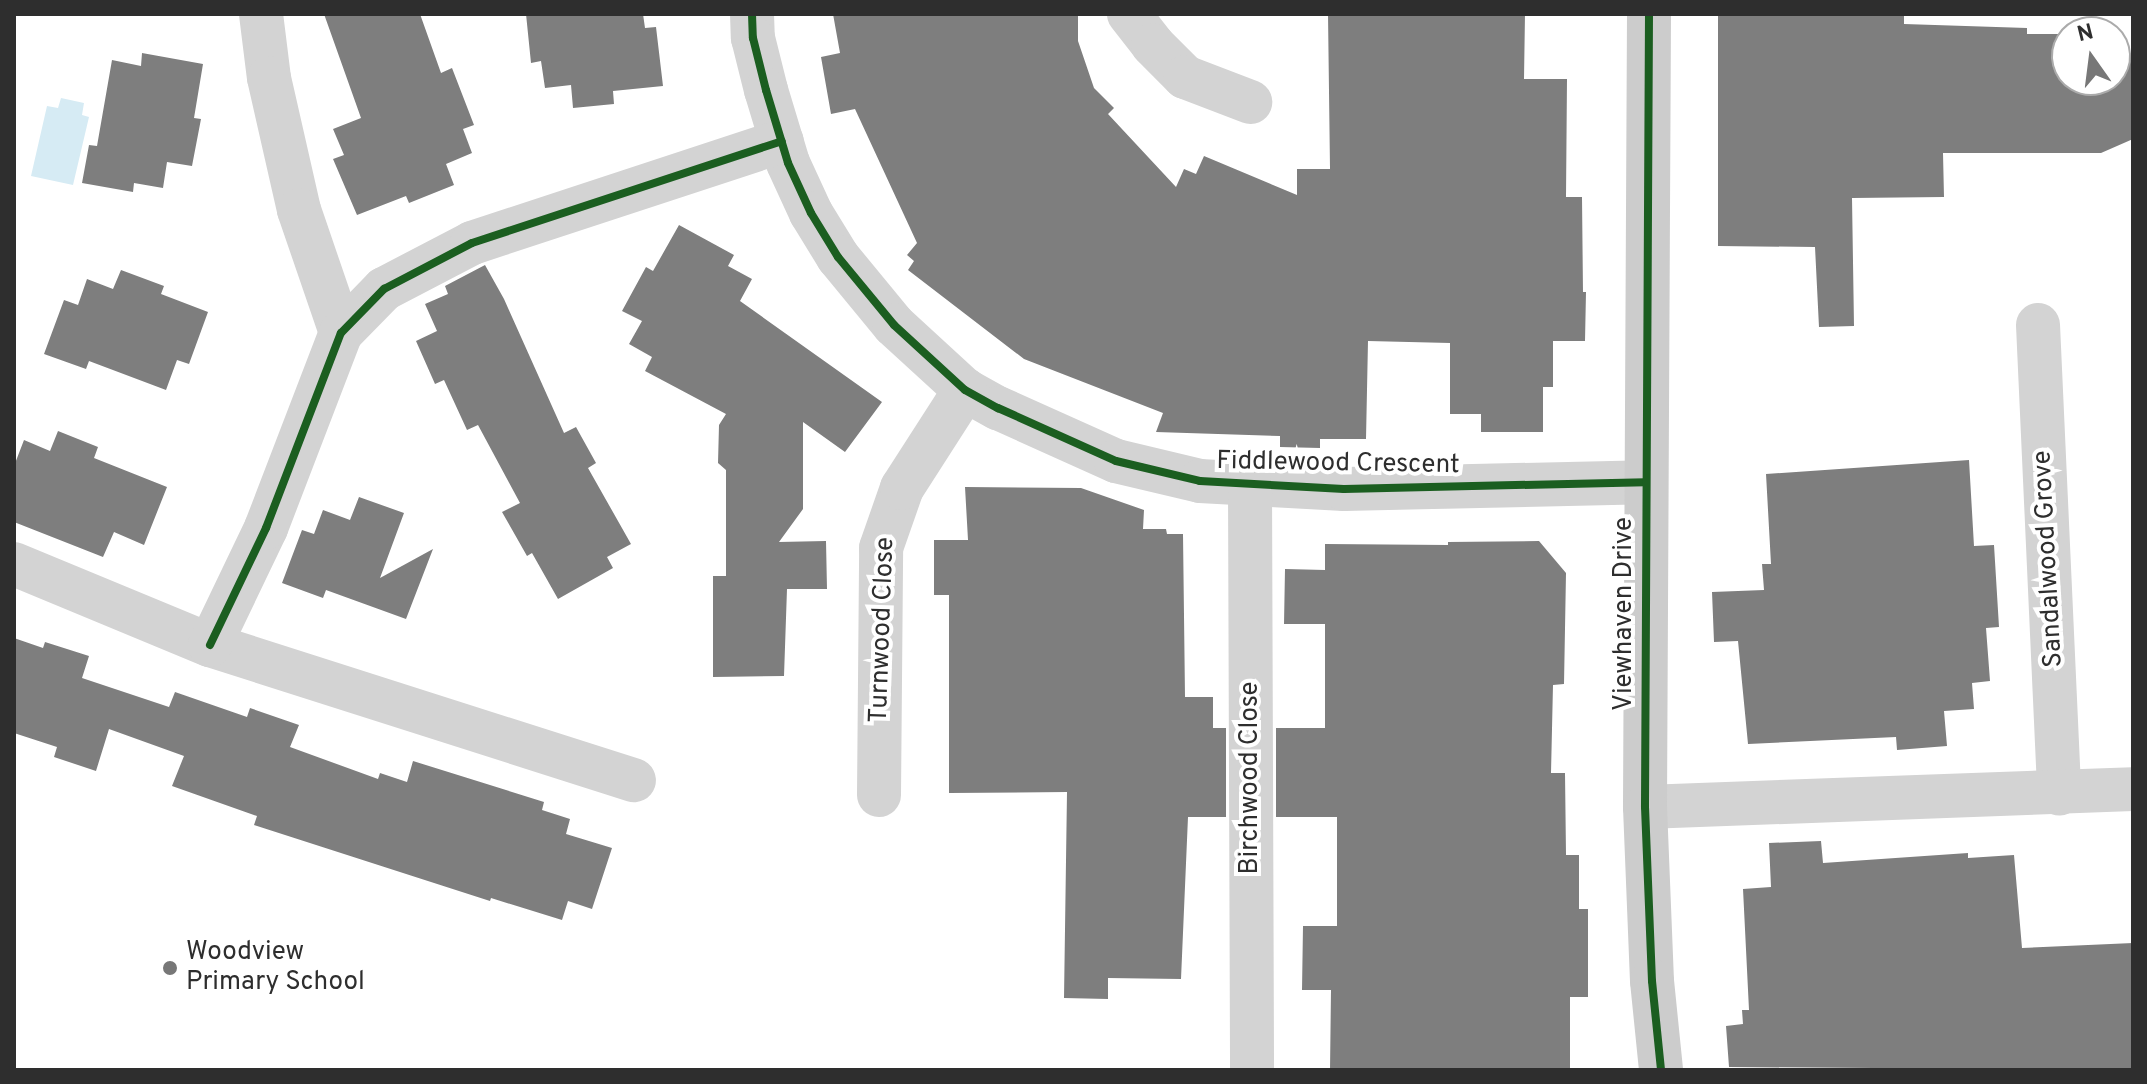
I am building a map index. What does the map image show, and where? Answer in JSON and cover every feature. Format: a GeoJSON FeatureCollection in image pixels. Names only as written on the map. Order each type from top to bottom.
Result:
{"type":"FeatureCollection","features":[{"type":"Feature","properties":{"kind":"street"},"geometry":{"type":"LineString","coordinates":[[261,14],[269,78],[299,210],[341,333]]}},
{"type":"Feature","properties":{"kind":"street","name":"Fiddlewood Crescent"},"geometry":{"type":"LineString","coordinates":[[752,14],[756,51],[782,141],[811,213],[838,257],[894,325],[965,390],[1116,461],[1200,481],[1344,489],[1645,482]]}},
{"type":"Feature","properties":{"kind":"street"},"geometry":{"type":"LineString","coordinates":[[1129,14],[1153,45],[1185,77],[1250,102]]}},
{"type":"Feature","properties":{"kind":"street","name":"Viewhaven Drive"},"geometry":{"type":"LineString","coordinates":[[1649,14],[1645,807],[1652,981],[1661,1070]]}},
{"type":"Feature","properties":{"kind":"street"},"geometry":{"type":"LineString","coordinates":[[210,645],[266,528],[341,333],[384,289],[472,243],[782,141]]}},
{"type":"Feature","properties":{"kind":"street","name":"Sandalwood Grove"},"geometry":{"type":"LineString","coordinates":[[2038,325],[2059,794]]}},
{"type":"Feature","properties":{"kind":"street","name":"Turnwood Close"},"geometry":{"type":"LineString","coordinates":[[879,795],[881,548],[889,517],[902,488],[965,390]]}},
{"type":"Feature","properties":{"kind":"street","name":"Birchwood Close"},"geometry":{"type":"LineString","coordinates":[[1250,486],[1252,1070]]}},
{"type":"Feature","properties":{"kind":"street"},"geometry":{"type":"LineString","coordinates":[[14,564],[210,645],[634,780]]}},
{"type":"Feature","properties":{"kind":"street"},"geometry":{"type":"LineString","coordinates":[[1645,807],[2133,789]]}},
{"type":"Feature","properties":{"kind":"water"},"geometry":{"type":"Polygon","coordinates":[[[61,98],[84,103],[82,115],[89,117],[73,185],[31,176],[47,106],[58,108],[61,98]]]}},
{"type":"Feature","properties":{"kind":"building"},"geometry":{"type":"Polygon","coordinates":[[[324,14],[420,14],[441,73],[452,68],[474,125],[463,129],[472,153],[446,164],[454,185],[409,203],[406,196],[357,215],[333,159],[344,155],[333,129],[361,118],[324,14]]]}},
{"type":"Feature","properties":{"kind":"building"},"geometry":{"type":"Polygon","coordinates":[[[526,14],[643,14],[645,28],[656,27],[663,86],[613,91],[614,104],[573,108],[571,85],[545,88],[541,61],[531,63],[526,14]]]}},
{"type":"Feature","properties":{"kind":"building"},"geometry":{"type":"Polygon","coordinates":[[[833,14],[1078,14],[1078,41],[1094,88],[1114,108],[1108,114],[1176,187],[1184,169],[1196,174],[1204,156],[1297,195],[1297,169],[1330,169],[1328,14],[1525,14],[1524,79],[1567,79],[1566,197],[1582,197],[1585,341],[1553,341],[1553,387],[1543,387],[1543,432],[1481,432],[1481,414],[1450,414],[1450,343],[1368,341],[1366,439],[1320,439],[1320,448],[1280,447],[1280,436],[1156,432],[1163,413],[1024,359],[908,270],[914,261],[907,255],[917,243],[855,109],[831,114],[821,57],[840,53],[833,14]]]}},
{"type":"Feature","properties":{"kind":"building"},"geometry":{"type":"Polygon","coordinates":[[[1718,14],[1904,14],[1904,24],[2027,28],[2027,34],[2051,34],[2051,96],[2131,96],[2133,54],[2133,139],[2101,153],[1943,153],[1944,197],[1852,198],[1854,326],[1819,327],[1815,247],[1718,246],[1718,14]]]}},
{"type":"Feature","properties":{"kind":"building"},"geometry":{"type":"Polygon","coordinates":[[[142,53],[203,64],[194,118],[201,119],[192,166],[167,162],[163,188],[134,183],[133,192],[82,183],[89,145],[97,146],[112,60],[141,66],[142,53]]]}},
{"type":"Feature","properties":{"kind":"building"},"geometry":{"type":"Polygon","coordinates":[[[679,225],[734,255],[728,266],[752,279],[740,301],[882,402],[845,452],[803,422],[803,509],[779,542],[826,541],[827,589],[787,589],[784,676],[713,677],[713,576],[726,576],[726,470],[718,463],[719,425],[726,414],[645,371],[652,357],[629,344],[642,321],[622,311],[646,267],[653,271],[679,225]]]}},
{"type":"Feature","properties":{"kind":"building"},"geometry":{"type":"Polygon","coordinates":[[[485,265],[504,299],[564,433],[576,427],[596,463],[588,468],[631,544],[607,557],[613,568],[558,599],[532,553],[527,556],[502,512],[520,503],[478,425],[467,430],[444,380],[435,384],[416,341],[437,331],[425,304],[448,294],[445,286],[485,265]]]}},
{"type":"Feature","properties":{"kind":"building"},"geometry":{"type":"Polygon","coordinates":[[[121,270],[164,286],[161,294],[208,312],[189,364],[177,360],[166,390],[89,361],[86,369],[44,354],[64,300],[78,305],[87,279],[113,289],[121,270]]]}},
{"type":"Feature","properties":{"kind":"building"},"geometry":{"type":"Polygon","coordinates":[[[58,431],[98,447],[94,458],[167,487],[144,545],[114,532],[103,557],[14,522],[14,466],[24,440],[50,451],[58,431]]]}},
{"type":"Feature","properties":{"kind":"building"},"geometry":{"type":"Polygon","coordinates":[[[1969,460],[1974,546],[1994,545],[1999,627],[1986,628],[1990,681],[1972,683],[1974,709],[1944,711],[1947,746],[1897,750],[1896,737],[1748,744],[1738,641],[1714,642],[1712,592],[1764,590],[1762,564],[1771,564],[1766,474],[1969,460]]]}},
{"type":"Feature","properties":{"kind":"building"},"geometry":{"type":"Polygon","coordinates":[[[965,487],[1081,488],[1144,510],[1143,529],[1166,529],[1167,534],[1183,534],[1185,697],[1213,697],[1213,728],[1226,728],[1226,817],[1188,817],[1181,979],[1108,978],[1108,999],[1064,998],[1067,792],[949,793],[949,595],[934,595],[934,540],[968,540],[965,487]]]}},
{"type":"Feature","properties":{"kind":"building"},"geometry":{"type":"Polygon","coordinates":[[[359,497],[404,513],[380,578],[433,549],[406,619],[326,590],[323,598],[282,583],[302,530],[314,534],[323,510],[350,520],[359,497]]]}},
{"type":"Feature","properties":{"kind":"building"},"geometry":{"type":"Polygon","coordinates":[[[1539,541],[1566,573],[1564,684],[1553,685],[1551,773],[1565,773],[1566,855],[1579,855],[1579,909],[1588,909],[1588,997],[1570,997],[1570,1070],[1330,1070],[1331,990],[1302,990],[1303,926],[1337,926],[1337,817],[1276,817],[1276,728],[1325,728],[1325,624],[1284,624],[1285,569],[1325,570],[1325,544],[1448,545],[1448,542],[1539,541]]]}},
{"type":"Feature","properties":{"kind":"building"},"geometry":{"type":"Polygon","coordinates":[[[14,638],[43,648],[45,642],[89,656],[82,678],[169,707],[175,692],[247,717],[250,708],[299,725],[290,747],[378,779],[380,773],[407,782],[413,761],[544,802],[542,810],[570,819],[566,834],[612,848],[592,909],[568,901],[562,920],[491,898],[490,901],[254,825],[257,816],[172,786],[184,756],[109,729],[96,771],[54,757],[57,747],[14,733],[14,638]]]}},
{"type":"Feature","properties":{"kind":"building"},"geometry":{"type":"Polygon","coordinates":[[[1821,841],[1823,863],[1968,853],[1968,858],[2014,855],[2022,948],[2133,943],[2133,1070],[1729,1067],[1726,1026],[1743,1024],[1742,1010],[1749,1010],[1743,889],[1771,887],[1769,843],[1821,841]]]}},
{"type":"Feature","properties":{"kind":"cycle path"},"geometry":{"type":"LineString","coordinates":[[752,14],[753,38],[788,163],[811,213],[838,257],[894,325],[965,390],[998,408],[1116,461],[1200,481],[1344,489],[1645,482]]}},
{"type":"Feature","properties":{"kind":"cycle path"},"geometry":{"type":"LineString","coordinates":[[1649,14],[1645,807],[1652,981],[1661,1070]]}},
{"type":"Feature","properties":{"kind":"cycle path"},"geometry":{"type":"LineString","coordinates":[[210,645],[266,528],[341,333],[384,289],[472,243],[782,141]]}},
{"type":"Feature","properties":{"kind":"place","name":"Woodview Primary School"},"geometry":{"type":"Point","coordinates":[170,968]}}]}
